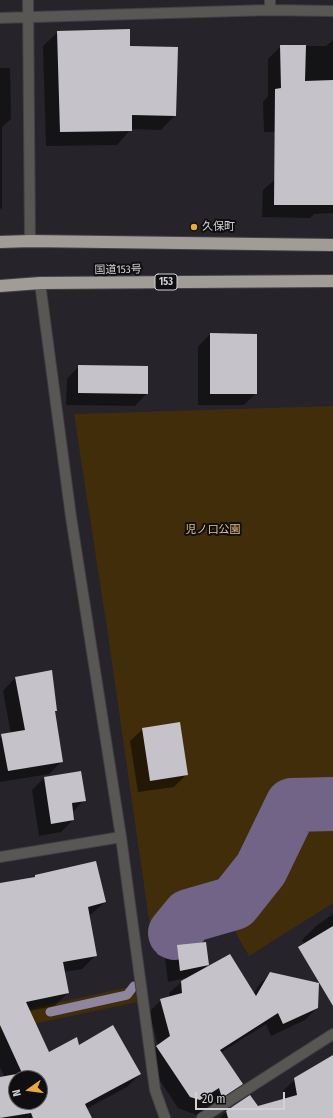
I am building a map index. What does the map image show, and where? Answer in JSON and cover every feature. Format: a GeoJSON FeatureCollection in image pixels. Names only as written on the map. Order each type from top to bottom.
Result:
{"type":"FeatureCollection","features":[{"type":"Feature","properties":{"kind":"highway"},"geometry":{"type":"LineString","coordinates":[[0,242],[30,241],[333,245]]}},
{"type":"Feature","properties":{"kind":"highway","name":"国道153号"},"geometry":{"type":"LineString","coordinates":[[0,286],[40,284],[333,281]]}},
{"type":"Feature","properties":{"kind":"street"},"geometry":{"type":"LineString","coordinates":[[28,0],[30,241]]}},
{"type":"Feature","properties":{"kind":"street"},"geometry":{"type":"LineString","coordinates":[[0,18],[28,18],[270,5],[333,11]]}},
{"type":"Feature","properties":{"kind":"street"},"geometry":{"type":"LineString","coordinates":[[40,284],[71,517],[122,838],[155,1090],[165,1118]]}},
{"type":"Feature","properties":{"kind":"street"},"geometry":{"type":"LineString","coordinates":[[0,857],[122,838]]}},
{"type":"Feature","properties":{"kind":"street"},"geometry":{"type":"LineString","coordinates":[[202,1118],[333,1034]]}},
{"type":"Feature","properties":{"kind":"green space","name":"児ノ口公園"},"geometry":{"type":"Polygon","coordinates":[[[333,406],[333,903],[249,956],[233,928],[152,940],[108,635],[74,414],[333,406]]]}},
{"type":"Feature","properties":{"kind":"green space"},"geometry":{"type":"Polygon","coordinates":[[[134,986],[137,1002],[0,1031],[0,1015],[134,986]]]}},
{"type":"Feature","properties":{"kind":"building"},"geometry":{"type":"Polygon","coordinates":[[[130,29],[130,46],[178,47],[176,116],[132,115],[132,131],[60,132],[57,31],[130,29]]]}},
{"type":"Feature","properties":{"kind":"building"},"geometry":{"type":"Polygon","coordinates":[[[280,45],[306,45],[305,81],[333,80],[333,205],[274,205],[275,89],[281,88],[280,45]]]}},
{"type":"Feature","properties":{"kind":"building"},"geometry":{"type":"Polygon","coordinates":[[[210,333],[257,334],[257,394],[210,394],[210,333]]]}},
{"type":"Feature","properties":{"kind":"building"},"geometry":{"type":"Polygon","coordinates":[[[78,365],[148,366],[148,394],[78,393],[78,365]]]}},
{"type":"Feature","properties":{"kind":"building"},"geometry":{"type":"Polygon","coordinates":[[[52,670],[57,711],[55,711],[63,762],[8,771],[1,734],[25,730],[15,677],[52,670]]]}},
{"type":"Feature","properties":{"kind":"building"},"geometry":{"type":"Polygon","coordinates":[[[180,722],[188,775],[150,781],[142,728],[180,722]]]}},
{"type":"Feature","properties":{"kind":"building"},"geometry":{"type":"Polygon","coordinates":[[[81,771],[86,801],[72,803],[74,820],[51,824],[44,777],[81,771]]]}},
{"type":"Feature","properties":{"kind":"building"},"geometry":{"type":"Polygon","coordinates":[[[96,861],[106,902],[88,907],[97,956],[63,962],[69,993],[26,1002],[49,1052],[77,1037],[79,1045],[113,1025],[141,1074],[85,1104],[92,1118],[33,1118],[31,1113],[0,1118],[0,1077],[8,1076],[8,1110],[48,1110],[48,1070],[21,1070],[0,1025],[0,883],[35,877],[35,875],[96,861]]]}},
{"type":"Feature","properties":{"kind":"building"},"geometry":{"type":"Polygon","coordinates":[[[333,926],[333,1006],[298,947],[333,926]]]}},
{"type":"Feature","properties":{"kind":"building"},"geometry":{"type":"Polygon","coordinates":[[[206,942],[209,965],[180,971],[177,945],[206,942]]]}},
{"type":"Feature","properties":{"kind":"building"},"geometry":{"type":"Polygon","coordinates":[[[230,954],[256,996],[270,972],[319,983],[318,1008],[283,1024],[278,1013],[220,1050],[243,1084],[222,1098],[219,1088],[200,1100],[190,1097],[156,1046],[170,1036],[160,999],[182,993],[181,981],[230,954]]]}},
{"type":"Feature","properties":{"kind":"building"},"geometry":{"type":"Polygon","coordinates":[[[333,1055],[333,1118],[228,1118],[226,1111],[250,1095],[258,1106],[297,1095],[294,1078],[333,1055]]]}},
{"type":"Feature","properties":{"kind":"waterway"},"geometry":{"type":"LineString","coordinates":[[175,933],[189,916],[234,903],[261,869],[292,805],[333,804]]}},
{"type":"Feature","properties":{"kind":"waterway"},"geometry":{"type":"LineString","coordinates":[[161,951],[175,933]]}},
{"type":"Feature","properties":{"kind":"waterway"},"geometry":{"type":"LineString","coordinates":[[50,1012],[127,995],[134,986]]}},
{"type":"Feature","properties":{"kind":"place","name":"久保町"},"geometry":{"type":"Point","coordinates":[194,227]}}]}
